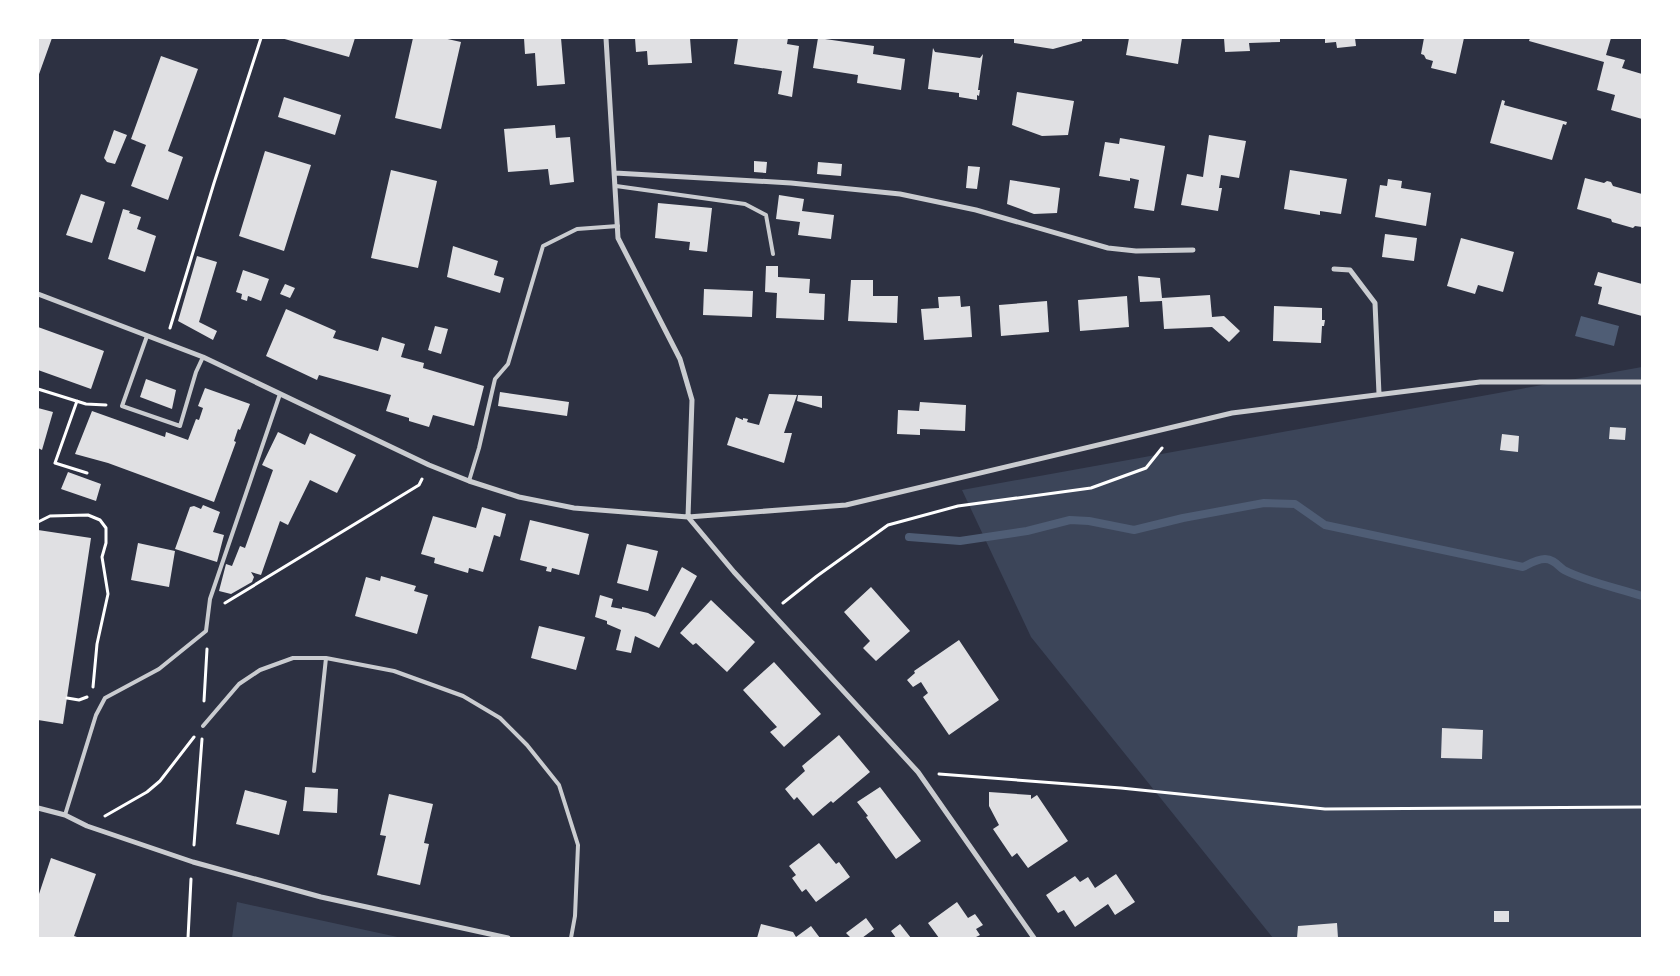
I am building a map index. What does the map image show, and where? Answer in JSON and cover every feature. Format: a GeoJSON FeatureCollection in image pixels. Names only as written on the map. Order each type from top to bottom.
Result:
{"type":"FeatureCollection","features":[{"type":"Feature","properties":{"kind":"street"},"geometry":{"type":"LineString","coordinates":[[606,38],[618,238],[680,359],[692,400],[688,517],[734,572],[918,772],[1034,938]]}},
{"type":"Feature","properties":{"kind":"street"},"geometry":{"type":"LineString","coordinates":[[615,173],[791,183],[900,194],[976,210],[1108,248],[1136,251],[1193,250]]}},
{"type":"Feature","properties":{"kind":"street"},"geometry":{"type":"LineString","coordinates":[[1334,269],[1350,270],[1375,303],[1378,394]]}},
{"type":"Feature","properties":{"kind":"street"},"geometry":{"type":"LineString","coordinates":[[38,294],[203,357],[429,465],[469,480],[519,497],[574,508],[688,517],[846,505],[1232,413],[1480,382],[1642,382]]}},
{"type":"Feature","properties":{"kind":"street"},"geometry":{"type":"LineString","coordinates":[[38,808],[65,815],[87,826],[193,862],[321,897],[508,938]]}},
{"type":"Feature","properties":{"kind":"lane"},"geometry":{"type":"LineString","coordinates":[[616,186],[745,204],[766,215],[773,254]]}},
{"type":"Feature","properties":{"kind":"lane"},"geometry":{"type":"LineString","coordinates":[[469,480],[479,448],[495,379],[508,364],[543,246],[577,229],[618,226]]}},
{"type":"Feature","properties":{"kind":"lane"},"geometry":{"type":"LineString","coordinates":[[147,336],[122,406],[180,426],[196,372],[203,357]]}},
{"type":"Feature","properties":{"kind":"lane"},"geometry":{"type":"LineString","coordinates":[[65,815],[96,715],[104,698],[159,669],[206,631],[210,599],[280,394]]}},
{"type":"Feature","properties":{"kind":"lane"},"geometry":{"type":"LineString","coordinates":[[203,726],[239,684],[260,670],[293,658],[326,658],[394,671],[463,696],[500,718],[527,745],[559,785],[578,845],[575,916],[571,938]]}},
{"type":"Feature","properties":{"kind":"lane"},"geometry":{"type":"LineString","coordinates":[[314,770],[326,658]]}},
{"type":"Feature","properties":{"kind":"path"},"geometry":{"type":"LineString","coordinates":[[166,342],[214,183],[261,38]]}},
{"type":"Feature","properties":{"kind":"path"},"geometry":{"type":"LineString","coordinates":[[38,389],[86,404],[122,406]]}},
{"type":"Feature","properties":{"kind":"path"},"geometry":{"type":"LineString","coordinates":[[77,401],[55,463],[87,473]]}},
{"type":"Feature","properties":{"kind":"path"},"geometry":{"type":"LineString","coordinates":[[771,612],[888,524],[958,506],[1091,488],[1146,468],[1164,446],[1166,428]]}},
{"type":"Feature","properties":{"kind":"path"},"geometry":{"type":"LineString","coordinates":[[208,612],[360,523],[419,486],[429,465]]}},
{"type":"Feature","properties":{"kind":"path"},"geometry":{"type":"LineString","coordinates":[[38,522],[50,516],[88,515],[100,520],[106,528],[106,543],[102,557],[108,594],[97,644],[92,688]]}},
{"type":"Feature","properties":{"kind":"path"},"geometry":{"type":"LineString","coordinates":[[188,938],[203,726],[208,640],[206,631]]}},
{"type":"Feature","properties":{"kind":"path"},"geometry":{"type":"LineString","coordinates":[[67,698],[79,700],[91,696]]}},
{"type":"Feature","properties":{"kind":"path"},"geometry":{"type":"LineString","coordinates":[[87,826],[147,792],[160,781],[203,726]]}},
{"type":"Feature","properties":{"kind":"path"},"geometry":{"type":"LineString","coordinates":[[918,772],[1121,788],[1325,809],[1642,807]]}},
{"type":"Feature","properties":{"kind":"shaded area"},"geometry":{"type":"Polygon","coordinates":[[[1581,316],[1619,326],[1614,346],[1575,336],[1581,316]]]}},
{"type":"Feature","properties":{"kind":"shaded area"},"geometry":{"type":"Polygon","coordinates":[[[1642,367],[1642,938],[1273,938],[1031,637],[962,490],[1642,367]]]}},
{"type":"Feature","properties":{"kind":"shaded area"},"geometry":{"type":"Polygon","coordinates":[[[237,902],[402,938],[232,938],[237,902]]]}},
{"type":"Feature","properties":{"kind":"building"},"geometry":{"type":"Polygon","coordinates":[[[38,38],[52,38],[38,77],[38,38]]]}},
{"type":"Feature","properties":{"kind":"building"},"geometry":{"type":"Polygon","coordinates":[[[281,38],[355,38],[349,57],[281,38]]]}},
{"type":"Feature","properties":{"kind":"building"},"geometry":{"type":"Polygon","coordinates":[[[413,38],[443,38],[461,42],[441,129],[395,118],[413,38]]]}},
{"type":"Feature","properties":{"kind":"building"},"geometry":{"type":"Polygon","coordinates":[[[524,38],[561,38],[565,84],[537,86],[535,53],[525,54],[524,38]]]}},
{"type":"Feature","properties":{"kind":"building"},"geometry":{"type":"Polygon","coordinates":[[[635,38],[690,38],[692,63],[648,65],[647,51],[636,52],[635,38]]]}},
{"type":"Feature","properties":{"kind":"building"},"geometry":{"type":"Polygon","coordinates":[[[738,38],[788,38],[787,44],[799,46],[792,97],[778,94],[782,71],[734,64],[738,38]]]}},
{"type":"Feature","properties":{"kind":"building"},"geometry":{"type":"Polygon","coordinates":[[[818,38],[874,46],[873,54],[905,59],[901,90],[857,83],[858,75],[813,68],[818,38]]]}},
{"type":"Feature","properties":{"kind":"building"},"geometry":{"type":"Polygon","coordinates":[[[1014,38],[1082,38],[1082,41],[1053,49],[1014,43],[1014,38]]]}},
{"type":"Feature","properties":{"kind":"building"},"geometry":{"type":"Polygon","coordinates":[[[1129,38],[1182,38],[1178,64],[1126,55],[1129,38]]]}},
{"type":"Feature","properties":{"kind":"building"},"geometry":{"type":"Polygon","coordinates":[[[1224,38],[1280,38],[1280,42],[1249,43],[1250,51],[1225,52],[1224,38]]]}},
{"type":"Feature","properties":{"kind":"building"},"geometry":{"type":"Polygon","coordinates":[[[1325,38],[1355,38],[1356,46],[1337,48],[1336,42],[1325,43],[1325,38]]]}},
{"type":"Feature","properties":{"kind":"building"},"geometry":{"type":"Polygon","coordinates":[[[1424,38],[1464,38],[1456,74],[1431,68],[1433,61],[1426,59],[1421,54],[1424,38]]]}},
{"type":"Feature","properties":{"kind":"building"},"geometry":{"type":"Polygon","coordinates":[[[1530,38],[1611,38],[1606,55],[1625,60],[1622,68],[1642,74],[1642,119],[1611,110],[1615,95],[1597,90],[1604,62],[1529,41],[1530,38]]]}},
{"type":"Feature","properties":{"kind":"building"},"geometry":{"type":"Polygon","coordinates":[[[933,48],[935,52],[980,58],[983,54],[978,90],[980,90],[977,100],[959,97],[959,93],[928,89],[933,48]]]}},
{"type":"Feature","properties":{"kind":"building"},"geometry":{"type":"Polygon","coordinates":[[[161,56],[198,69],[168,151],[183,157],[168,200],[131,186],[146,145],[131,139],[161,56]]]}},
{"type":"Feature","properties":{"kind":"building"},"geometry":{"type":"Polygon","coordinates":[[[1017,92],[1074,101],[1068,135],[1042,136],[1012,125],[1017,92]]]}},
{"type":"Feature","properties":{"kind":"building"},"geometry":{"type":"Polygon","coordinates":[[[284,97],[341,115],[335,135],[278,117],[284,97]]]}},
{"type":"Feature","properties":{"kind":"building"},"geometry":{"type":"Polygon","coordinates":[[[1502,100],[1505,101],[1504,105],[1567,122],[1566,125],[1563,124],[1552,160],[1490,143],[1502,100]]]}},
{"type":"Feature","properties":{"kind":"building"},"geometry":{"type":"Polygon","coordinates":[[[555,125],[556,138],[570,137],[574,182],[550,185],[548,169],[508,172],[504,129],[555,125]]]}},
{"type":"Feature","properties":{"kind":"building"},"geometry":{"type":"Polygon","coordinates":[[[114,130],[127,135],[115,164],[107,162],[104,158],[114,130]]]}},
{"type":"Feature","properties":{"kind":"building"},"geometry":{"type":"Polygon","coordinates":[[[1209,135],[1246,141],[1239,178],[1221,175],[1219,188],[1222,188],[1218,211],[1181,205],[1187,174],[1203,177],[1209,135]]]}},
{"type":"Feature","properties":{"kind":"building"},"geometry":{"type":"Polygon","coordinates":[[[1120,138],[1165,146],[1154,211],[1134,208],[1139,180],[1130,178],[1130,181],[1099,176],[1105,142],[1119,144],[1120,138]]]}},
{"type":"Feature","properties":{"kind":"building"},"geometry":{"type":"Polygon","coordinates":[[[265,151],[311,165],[284,251],[239,236],[265,151]]]}},
{"type":"Feature","properties":{"kind":"building"},"geometry":{"type":"Polygon","coordinates":[[[754,161],[767,162],[766,173],[754,172],[754,161]]]}},
{"type":"Feature","properties":{"kind":"building"},"geometry":{"type":"Polygon","coordinates":[[[818,162],[842,164],[841,176],[817,174],[818,162]]]}},
{"type":"Feature","properties":{"kind":"building"},"geometry":{"type":"Polygon","coordinates":[[[968,166],[980,167],[977,189],[966,188],[968,166]]]}},
{"type":"Feature","properties":{"kind":"building"},"geometry":{"type":"Polygon","coordinates":[[[391,170],[437,181],[418,268],[371,258],[391,170]]]}},
{"type":"Feature","properties":{"kind":"building"},"geometry":{"type":"Polygon","coordinates":[[[1290,170],[1347,179],[1341,214],[1320,211],[1320,215],[1284,209],[1290,170]]]}},
{"type":"Feature","properties":{"kind":"building"},"geometry":{"type":"Polygon","coordinates":[[[1585,178],[1604,183],[1607,181],[1611,182],[1613,186],[1642,194],[1642,227],[1635,226],[1633,228],[1577,209],[1585,178]]]}},
{"type":"Feature","properties":{"kind":"building"},"geometry":{"type":"Polygon","coordinates":[[[1388,179],[1402,181],[1401,188],[1431,193],[1426,226],[1375,217],[1380,185],[1387,186],[1388,179]]]}},
{"type":"Feature","properties":{"kind":"building"},"geometry":{"type":"Polygon","coordinates":[[[1010,180],[1060,188],[1057,213],[1034,214],[1007,204],[1010,180]]]}},
{"type":"Feature","properties":{"kind":"building"},"geometry":{"type":"Polygon","coordinates":[[[81,194],[105,202],[92,243],[66,235],[81,194]]]}},
{"type":"Feature","properties":{"kind":"building"},"geometry":{"type":"Polygon","coordinates":[[[779,195],[804,199],[802,211],[834,215],[831,239],[798,235],[800,222],[776,219],[779,195]]]}},
{"type":"Feature","properties":{"kind":"building"},"geometry":{"type":"Polygon","coordinates":[[[658,203],[712,208],[707,252],[689,250],[690,242],[655,238],[658,203]]]}},
{"type":"Feature","properties":{"kind":"building"},"geometry":{"type":"Polygon","coordinates":[[[123,209],[141,217],[137,229],[156,236],[145,272],[108,259],[123,209]]]}},
{"type":"Feature","properties":{"kind":"building"},"geometry":{"type":"Polygon","coordinates":[[[1385,234],[1417,238],[1414,261],[1382,257],[1385,234]]]}},
{"type":"Feature","properties":{"kind":"building"},"geometry":{"type":"Polygon","coordinates":[[[1461,238],[1514,252],[1503,292],[1478,285],[1475,294],[1447,286],[1461,238]]]}},
{"type":"Feature","properties":{"kind":"building"},"geometry":{"type":"Polygon","coordinates":[[[453,246],[498,261],[494,275],[504,278],[500,293],[447,277],[453,246]]]}},
{"type":"Feature","properties":{"kind":"building"},"geometry":{"type":"Polygon","coordinates":[[[197,256],[217,262],[199,322],[217,331],[213,340],[178,321],[197,256]]]}},
{"type":"Feature","properties":{"kind":"building"},"geometry":{"type":"Polygon","coordinates":[[[766,266],[778,266],[778,277],[810,279],[809,293],[825,294],[824,320],[776,318],[777,293],[765,292],[766,266]]]}},
{"type":"Feature","properties":{"kind":"building"},"geometry":{"type":"Polygon","coordinates":[[[243,270],[269,279],[261,301],[248,296],[247,301],[241,299],[242,294],[236,292],[243,270]]]}},
{"type":"Feature","properties":{"kind":"building"},"geometry":{"type":"Polygon","coordinates":[[[1598,272],[1642,284],[1642,316],[1598,304],[1602,287],[1594,285],[1598,272]]]}},
{"type":"Feature","properties":{"kind":"building"},"geometry":{"type":"Polygon","coordinates":[[[1138,276],[1160,278],[1162,298],[1210,295],[1212,317],[1224,316],[1240,331],[1229,342],[1212,327],[1164,329],[1162,301],[1140,302],[1138,276]]]}},
{"type":"Feature","properties":{"kind":"building"},"geometry":{"type":"Polygon","coordinates":[[[851,280],[873,280],[873,296],[898,296],[897,323],[848,321],[851,280]]]}},
{"type":"Feature","properties":{"kind":"building"},"geometry":{"type":"Polygon","coordinates":[[[285,284],[295,288],[290,298],[280,294],[285,284]]]}},
{"type":"Feature","properties":{"kind":"building"},"geometry":{"type":"Polygon","coordinates":[[[704,289],[753,291],[752,317],[703,315],[704,289]]]}},
{"type":"Feature","properties":{"kind":"building"},"geometry":{"type":"Polygon","coordinates":[[[960,296],[961,307],[970,306],[972,337],[924,340],[921,309],[939,308],[938,297],[960,296]]]}},
{"type":"Feature","properties":{"kind":"building"},"geometry":{"type":"Polygon","coordinates":[[[1127,296],[1129,327],[1080,331],[1078,300],[1127,296]]]}},
{"type":"Feature","properties":{"kind":"building"},"geometry":{"type":"Polygon","coordinates":[[[1047,301],[1049,332],[1001,336],[999,305],[1047,301]]]}},
{"type":"Feature","properties":{"kind":"building"},"geometry":{"type":"Polygon","coordinates":[[[1274,306],[1322,308],[1322,320],[1325,320],[1324,326],[1322,326],[1321,343],[1273,341],[1274,306]]]}},
{"type":"Feature","properties":{"kind":"building"},"geometry":{"type":"Polygon","coordinates":[[[286,309],[336,331],[333,338],[378,351],[382,337],[405,344],[401,357],[424,363],[423,368],[484,386],[474,426],[433,415],[429,427],[409,421],[409,418],[386,411],[391,395],[319,375],[317,380],[266,356],[286,309]]]}},
{"type":"Feature","properties":{"kind":"building"},"geometry":{"type":"Polygon","coordinates":[[[435,326],[448,329],[441,354],[428,350],[435,326]]]}},
{"type":"Feature","properties":{"kind":"building"},"geometry":{"type":"Polygon","coordinates":[[[38,327],[104,351],[91,389],[38,370],[38,327]]]}},
{"type":"Feature","properties":{"kind":"building"},"geometry":{"type":"Polygon","coordinates":[[[146,379],[176,390],[172,409],[140,397],[146,379]]]}},
{"type":"Feature","properties":{"kind":"building"},"geometry":{"type":"Polygon","coordinates":[[[205,388],[250,404],[240,430],[238,429],[234,441],[236,442],[214,502],[108,463],[75,454],[92,411],[165,437],[166,432],[188,440],[196,419],[199,420],[203,408],[198,406],[205,388]]]}},
{"type":"Feature","properties":{"kind":"building"},"geometry":{"type":"Polygon","coordinates":[[[500,392],[569,402],[567,416],[498,406],[500,392]]]}},
{"type":"Feature","properties":{"kind":"building"},"geometry":{"type":"Polygon","coordinates":[[[769,394],[797,395],[784,433],[792,433],[784,463],[727,445],[736,417],[743,420],[743,418],[748,419],[747,422],[759,425],[769,394]]]}},
{"type":"Feature","properties":{"kind":"building"},"geometry":{"type":"Polygon","coordinates":[[[798,395],[822,396],[822,408],[797,401],[798,395]]]}},
{"type":"Feature","properties":{"kind":"building"},"geometry":{"type":"Polygon","coordinates":[[[920,402],[966,405],[965,431],[920,429],[920,435],[897,434],[898,410],[919,411],[920,402]]]}},
{"type":"Feature","properties":{"kind":"building"},"geometry":{"type":"Polygon","coordinates":[[[38,408],[53,412],[42,450],[38,448],[38,408]]]}},
{"type":"Feature","properties":{"kind":"building"},"geometry":{"type":"Polygon","coordinates":[[[1610,427],[1626,428],[1625,440],[1609,439],[1610,427]]]}},
{"type":"Feature","properties":{"kind":"building"},"geometry":{"type":"Polygon","coordinates":[[[278,432],[305,445],[310,433],[356,455],[337,493],[310,480],[288,525],[280,521],[261,575],[251,572],[254,577],[252,582],[231,594],[219,591],[226,564],[232,566],[240,546],[245,548],[273,470],[262,465],[278,432]]]}},
{"type":"Feature","properties":{"kind":"building"},"geometry":{"type":"Polygon","coordinates":[[[1502,434],[1519,436],[1518,452],[1500,450],[1502,434]]]}},
{"type":"Feature","properties":{"kind":"building"},"geometry":{"type":"Polygon","coordinates":[[[68,472],[101,484],[96,501],[61,489],[68,472]]]}},
{"type":"Feature","properties":{"kind":"building"},"geometry":{"type":"Polygon","coordinates":[[[203,505],[220,512],[213,532],[224,535],[217,562],[175,549],[190,507],[194,506],[201,509],[203,505]]]}},
{"type":"Feature","properties":{"kind":"building"},"geometry":{"type":"Polygon","coordinates":[[[482,507],[506,514],[500,537],[494,535],[483,572],[469,568],[468,573],[434,563],[435,558],[421,554],[433,516],[476,528],[482,507]]]}},
{"type":"Feature","properties":{"kind":"building"},"geometry":{"type":"Polygon","coordinates":[[[530,520],[589,534],[579,575],[552,568],[551,572],[546,571],[547,567],[520,560],[530,520]]]}},
{"type":"Feature","properties":{"kind":"building"},"geometry":{"type":"Polygon","coordinates":[[[38,530],[91,538],[63,724],[38,720],[38,530]]]}},
{"type":"Feature","properties":{"kind":"building"},"geometry":{"type":"Polygon","coordinates":[[[138,543],[175,551],[169,587],[131,580],[138,543]]]}},
{"type":"Feature","properties":{"kind":"building"},"geometry":{"type":"Polygon","coordinates":[[[627,544],[658,551],[648,591],[617,583],[627,544]]]}},
{"type":"Feature","properties":{"kind":"building"},"geometry":{"type":"Polygon","coordinates":[[[682,567],[697,576],[659,648],[635,636],[631,653],[616,650],[621,630],[607,624],[607,621],[595,617],[600,595],[613,599],[611,607],[622,609],[622,607],[648,613],[655,617],[682,567]]]}},
{"type":"Feature","properties":{"kind":"building"},"geometry":{"type":"Polygon","coordinates":[[[381,576],[416,586],[414,591],[428,595],[417,634],[355,616],[366,577],[380,581],[381,576]]]}},
{"type":"Feature","properties":{"kind":"building"},"geometry":{"type":"Polygon","coordinates":[[[871,587],[910,631],[876,661],[863,648],[870,641],[844,612],[871,587]]]}},
{"type":"Feature","properties":{"kind":"building"},"geometry":{"type":"Polygon","coordinates":[[[711,600],[755,642],[727,672],[696,643],[693,645],[680,633],[711,600]]]}},
{"type":"Feature","properties":{"kind":"building"},"geometry":{"type":"Polygon","coordinates":[[[539,626],[585,637],[576,670],[531,658],[539,626]]]}},
{"type":"Feature","properties":{"kind":"building"},"geometry":{"type":"Polygon","coordinates":[[[959,640],[999,700],[949,735],[923,697],[928,693],[921,682],[913,687],[907,680],[915,673],[914,671],[959,640]]]}},
{"type":"Feature","properties":{"kind":"building"},"geometry":{"type":"Polygon","coordinates":[[[774,662],[821,714],[784,747],[770,732],[777,727],[743,690],[774,662]]]}},
{"type":"Feature","properties":{"kind":"building"},"geometry":{"type":"Polygon","coordinates":[[[1442,728],[1483,730],[1482,759],[1441,758],[1442,728]]]}},
{"type":"Feature","properties":{"kind":"building"},"geometry":{"type":"Polygon","coordinates":[[[839,735],[870,772],[833,803],[831,801],[813,816],[797,797],[794,800],[785,789],[805,771],[802,766],[839,735]]]}},
{"type":"Feature","properties":{"kind":"building"},"geometry":{"type":"Polygon","coordinates":[[[305,787],[338,789],[337,813],[303,811],[305,787]]]}},
{"type":"Feature","properties":{"kind":"building"},"geometry":{"type":"Polygon","coordinates":[[[880,787],[921,841],[896,859],[857,802],[880,787]]]}},
{"type":"Feature","properties":{"kind":"building"},"geometry":{"type":"Polygon","coordinates":[[[245,790],[287,801],[279,835],[236,824],[245,790]]]}},
{"type":"Feature","properties":{"kind":"building"},"geometry":{"type":"Polygon","coordinates":[[[989,792],[1031,795],[1031,799],[1037,795],[1068,841],[1028,868],[1017,853],[1012,857],[993,829],[999,825],[989,806],[989,792]]]}},
{"type":"Feature","properties":{"kind":"building"},"geometry":{"type":"Polygon","coordinates":[[[389,794],[433,804],[424,843],[429,844],[420,885],[377,875],[386,836],[380,835],[389,794]]]}},
{"type":"Feature","properties":{"kind":"building"},"geometry":{"type":"Polygon","coordinates":[[[819,843],[836,864],[839,862],[850,877],[816,902],[806,889],[802,892],[792,878],[796,875],[789,866],[819,843]]]}},
{"type":"Feature","properties":{"kind":"building"},"geometry":{"type":"Polygon","coordinates":[[[51,858],[96,874],[74,936],[80,938],[38,938],[38,897],[51,858]]]}},
{"type":"Feature","properties":{"kind":"building"},"geometry":{"type":"Polygon","coordinates":[[[1116,874],[1135,902],[1115,915],[1108,904],[1075,927],[1064,910],[1058,913],[1046,895],[1075,876],[1080,882],[1088,877],[1095,888],[1116,874]]]}},
{"type":"Feature","properties":{"kind":"building"},"geometry":{"type":"Polygon","coordinates":[[[957,902],[968,918],[975,914],[983,925],[976,929],[980,935],[974,938],[939,938],[928,923],[957,902]]]}},
{"type":"Feature","properties":{"kind":"building"},"geometry":{"type":"Polygon","coordinates":[[[1494,911],[1509,911],[1509,922],[1494,922],[1494,911]]]}},
{"type":"Feature","properties":{"kind":"building"},"geometry":{"type":"Polygon","coordinates":[[[866,918],[874,929],[862,938],[851,938],[846,933],[866,918]]]}},
{"type":"Feature","properties":{"kind":"building"},"geometry":{"type":"Polygon","coordinates":[[[1337,923],[1338,938],[1297,938],[1298,926],[1337,923]]]}},
{"type":"Feature","properties":{"kind":"building"},"geometry":{"type":"Polygon","coordinates":[[[761,924],[793,932],[796,937],[811,926],[820,938],[757,938],[761,924]]]}},
{"type":"Feature","properties":{"kind":"building"},"geometry":{"type":"Polygon","coordinates":[[[900,924],[911,938],[896,938],[891,931],[900,924]]]}},
{"type":"Feature","properties":{"kind":"waterway"},"geometry":{"type":"LineString","coordinates":[[909,537],[960,541],[1027,531],[1070,520],[1089,521],[1134,530],[1183,518],[1264,503],[1295,504],[1325,525],[1523,567],[1539,560],[1548,559],[1564,570],[1583,578],[1642,596]]}}]}
